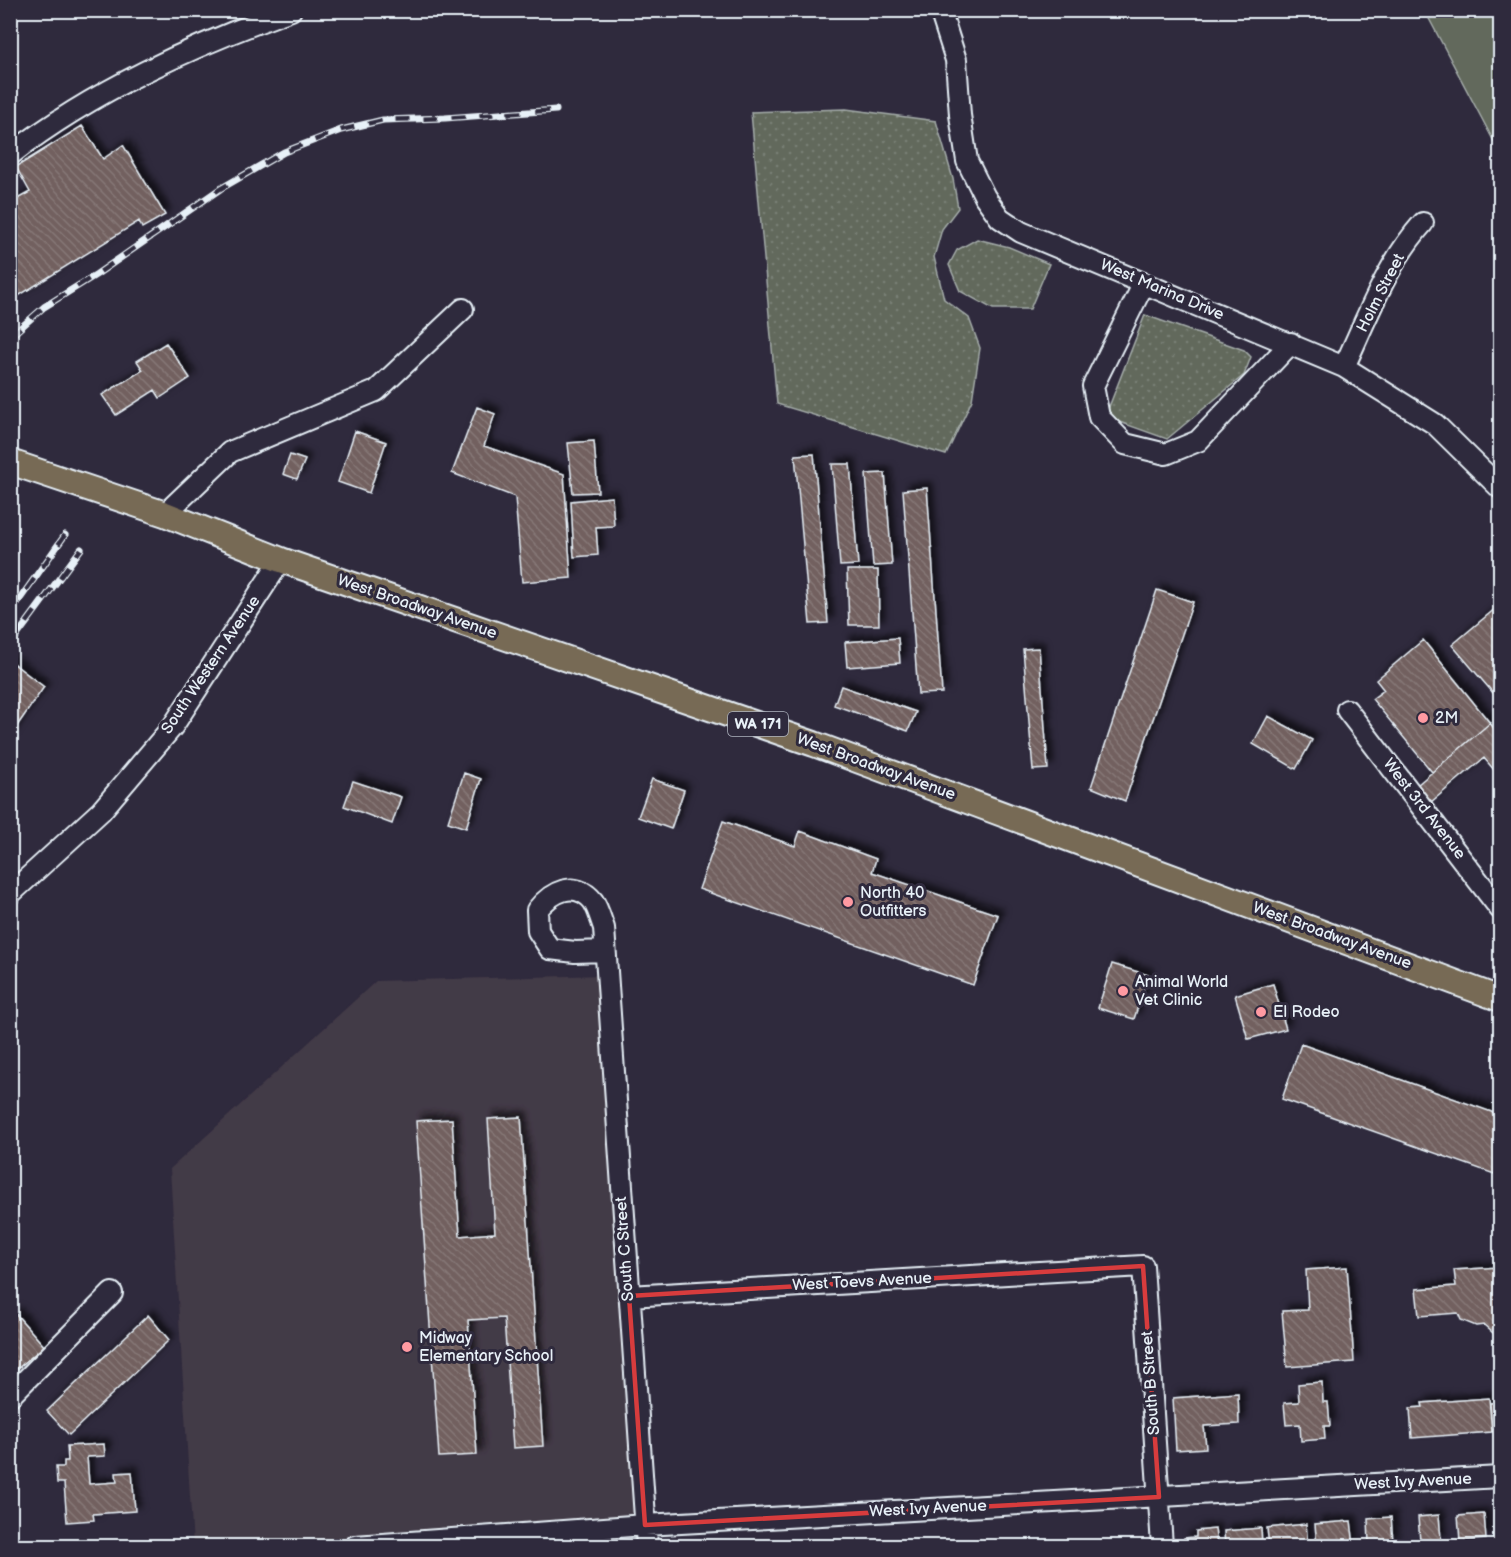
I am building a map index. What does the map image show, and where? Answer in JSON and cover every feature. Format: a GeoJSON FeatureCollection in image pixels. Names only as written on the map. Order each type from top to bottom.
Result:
{"type":"FeatureCollection","features":[{"type":"Feature","properties":{"kind":"main road","name":"West Broadway Avenue"},"geometry":{"type":"LineString","coordinates":[[10,462],[165,514],[281,560],[814,744],[1500,999]]}},
{"type":"Feature","properties":{"kind":"street"},"geometry":{"type":"LineString","coordinates":[[10,155],[42,130],[139,74],[232,31],[291,10]]}},
{"type":"Feature","properties":{"kind":"street","name":"West Marina Drive"},"geometry":{"type":"LineString","coordinates":[[940,10],[956,60],[960,115],[967,161],[985,197],[1000,218],[1021,232],[1344,367],[1435,424],[1500,488]]}},
{"type":"Feature","properties":{"kind":"street","name":"Holm Street"},"geometry":{"type":"LineString","coordinates":[[1344,367],[1384,282],[1411,236],[1423,223]]}},
{"type":"Feature","properties":{"kind":"street"},"geometry":{"type":"LineString","coordinates":[[1144,283],[1093,386],[1099,417],[1125,444],[1166,454],[1198,441],[1291,344]]}},
{"type":"Feature","properties":{"kind":"street"},"geometry":{"type":"LineString","coordinates":[[165,514],[230,452],[376,391],[463,309]]}},
{"type":"Feature","properties":{"kind":"street","name":"South Western Avenue"},"geometry":{"type":"LineString","coordinates":[[10,894],[101,811],[173,726],[281,560]]}},
{"type":"Feature","properties":{"kind":"street","name":"West 3rd Avenue"},"geometry":{"type":"LineString","coordinates":[[1347,710],[1500,909]]}},
{"type":"Feature","properties":{"kind":"street","name":"South C Street"},"geometry":{"type":"LineString","coordinates":[[604,951],[647,1546]]}},
{"type":"Feature","properties":{"kind":"street","name":"South B Street"},"geometry":{"type":"LineString","coordinates":[[1096,1269],[1143,1266],[1162,1546]]}},
{"type":"Feature","properties":{"kind":"street","name":"West Toevs Avenue"},"geometry":{"type":"LineString","coordinates":[[629,1296],[1096,1269]]}},
{"type":"Feature","properties":{"kind":"street"},"geometry":{"type":"LineString","coordinates":[[10,1396],[112,1293]]}},
{"type":"Feature","properties":{"kind":"street","name":"West Ivy Avenue"},"geometry":{"type":"LineString","coordinates":[[356,1546],[645,1525],[1500,1477]]}},
{"type":"Feature","properties":{"kind":"highlighted area"},"geometry":{"type":"Polygon","coordinates":[[[1143,1266],[1159,1497],[645,1525],[629,1296],[1143,1266]]]}},
{"type":"Feature","properties":{"kind":"shaded area","name":"Midway Elementary School"},"geometry":{"type":"Polygon","coordinates":[[[606,975],[645,1525],[348,1546],[193,1546],[170,1169],[376,981],[606,975]]]}},
{"type":"Feature","properties":{"kind":"green space"},"geometry":{"type":"Polygon","coordinates":[[[1425,11],[1500,11],[1500,153],[1425,11]]]}},
{"type":"Feature","properties":{"kind":"green space"},"geometry":{"type":"Polygon","coordinates":[[[846,109],[936,121],[953,179],[958,208],[942,229],[934,257],[944,299],[969,318],[980,348],[972,400],[946,455],[777,404],[751,112],[846,109]]]}},
{"type":"Feature","properties":{"kind":"green space"},"geometry":{"type":"Polygon","coordinates":[[[977,239],[1009,247],[1049,264],[1030,309],[993,309],[960,291],[949,265],[957,250],[977,239]]]}},
{"type":"Feature","properties":{"kind":"green space"},"geometry":{"type":"Polygon","coordinates":[[[1145,315],[1244,350],[1251,357],[1244,375],[1167,439],[1111,419],[1107,412],[1145,315]]]}},
{"type":"Feature","properties":{"kind":"building"},"geometry":{"type":"Polygon","coordinates":[[[82,126],[103,159],[123,145],[165,215],[142,228],[139,221],[15,298],[10,291],[10,203],[30,192],[16,167],[82,126]]]}},
{"type":"Feature","properties":{"kind":"building"},"geometry":{"type":"Polygon","coordinates":[[[166,343],[190,378],[160,398],[155,390],[116,415],[102,395],[143,370],[137,361],[166,343]]]}},
{"type":"Feature","properties":{"kind":"building"},"geometry":{"type":"Polygon","coordinates":[[[477,407],[495,414],[484,446],[564,474],[571,578],[522,582],[515,497],[452,473],[477,407]]]}},
{"type":"Feature","properties":{"kind":"building"},"geometry":{"type":"Polygon","coordinates":[[[355,431],[386,442],[369,493],[338,482],[355,431]]]}},
{"type":"Feature","properties":{"kind":"building"},"geometry":{"type":"Polygon","coordinates":[[[594,441],[598,492],[573,493],[568,443],[594,441]]]}},
{"type":"Feature","properties":{"kind":"building"},"geometry":{"type":"Polygon","coordinates":[[[814,454],[828,623],[810,624],[795,455],[814,454]]]}},
{"type":"Feature","properties":{"kind":"building"},"geometry":{"type":"Polygon","coordinates":[[[290,455],[305,460],[297,479],[283,474],[290,455]]]}},
{"type":"Feature","properties":{"kind":"building"},"geometry":{"type":"Polygon","coordinates":[[[832,464],[850,464],[858,565],[840,566],[832,464]]]}},
{"type":"Feature","properties":{"kind":"building"},"geometry":{"type":"Polygon","coordinates":[[[885,473],[892,565],[873,566],[866,474],[885,473]]]}},
{"type":"Feature","properties":{"kind":"building"},"geometry":{"type":"Polygon","coordinates":[[[927,488],[942,693],[918,694],[903,490],[927,488]]]}},
{"type":"Feature","properties":{"kind":"building"},"geometry":{"type":"Polygon","coordinates":[[[612,497],[614,526],[596,527],[598,555],[574,557],[571,501],[612,497]]]}},
{"type":"Feature","properties":{"kind":"building"},"geometry":{"type":"Polygon","coordinates":[[[847,570],[878,570],[879,625],[849,625],[847,570]]]}},
{"type":"Feature","properties":{"kind":"building"},"geometry":{"type":"Polygon","coordinates":[[[1157,590],[1193,602],[1125,801],[1091,787],[1157,590]]]}},
{"type":"Feature","properties":{"kind":"building"},"geometry":{"type":"Polygon","coordinates":[[[1496,608],[1500,614],[1500,701],[1452,645],[1496,608]]]}},
{"type":"Feature","properties":{"kind":"building"},"geometry":{"type":"Polygon","coordinates":[[[898,638],[900,663],[847,667],[845,642],[898,638]]]}},
{"type":"Feature","properties":{"kind":"building"},"geometry":{"type":"Polygon","coordinates":[[[1423,640],[1490,723],[1432,772],[1372,699],[1384,690],[1376,680],[1423,640]]]}},
{"type":"Feature","properties":{"kind":"building"},"geometry":{"type":"Polygon","coordinates":[[[1039,648],[1048,769],[1033,770],[1023,649],[1039,648]]]}},
{"type":"Feature","properties":{"kind":"building"},"geometry":{"type":"Polygon","coordinates":[[[10,661],[44,687],[10,736],[10,661]]]}},
{"type":"Feature","properties":{"kind":"building"},"geometry":{"type":"Polygon","coordinates":[[[841,686],[916,712],[908,731],[834,705],[841,686]]]}},
{"type":"Feature","properties":{"kind":"building"},"geometry":{"type":"Polygon","coordinates":[[[1268,716],[1312,740],[1296,769],[1253,744],[1268,716]]]}},
{"type":"Feature","properties":{"kind":"building"},"geometry":{"type":"Polygon","coordinates":[[[1490,723],[1500,736],[1500,777],[1484,758],[1431,802],[1417,785],[1490,723]]]}},
{"type":"Feature","properties":{"kind":"building"},"geometry":{"type":"Polygon","coordinates":[[[464,773],[481,779],[466,828],[448,822],[464,773]]]}},
{"type":"Feature","properties":{"kind":"building"},"geometry":{"type":"Polygon","coordinates":[[[652,779],[684,790],[671,829],[638,817],[652,779]]]}},
{"type":"Feature","properties":{"kind":"building"},"geometry":{"type":"Polygon","coordinates":[[[353,781],[401,797],[392,824],[344,806],[353,781]]]}},
{"type":"Feature","properties":{"kind":"building","name":"North 40 Outfitters"},"geometry":{"type":"Polygon","coordinates":[[[723,821],[795,846],[800,831],[876,859],[872,872],[998,915],[973,985],[699,889],[723,821]]]}},
{"type":"Feature","properties":{"kind":"building","name":"Animal World Vet Clinic"},"geometry":{"type":"Polygon","coordinates":[[[1112,964],[1148,975],[1134,1019],[1098,1008],[1112,964]]]}},
{"type":"Feature","properties":{"kind":"building","name":"El Rodeo"},"geometry":{"type":"Polygon","coordinates":[[[1273,984],[1286,1029],[1248,1039],[1235,995],[1273,984]]]}},
{"type":"Feature","properties":{"kind":"building"},"geometry":{"type":"Polygon","coordinates":[[[1301,1044],[1500,1115],[1500,1176],[1282,1099],[1301,1044]]]}},
{"type":"Feature","properties":{"kind":"building"},"geometry":{"type":"Polygon","coordinates":[[[521,1117],[543,1446],[513,1448],[504,1318],[468,1320],[477,1455],[439,1457],[416,1121],[452,1119],[460,1236],[495,1233],[488,1119],[521,1117]]]}},
{"type":"Feature","properties":{"kind":"building"},"geometry":{"type":"Polygon","coordinates":[[[1347,1267],[1354,1362],[1287,1367],[1282,1311],[1308,1310],[1306,1270],[1347,1267]]]}},
{"type":"Feature","properties":{"kind":"building"},"geometry":{"type":"Polygon","coordinates":[[[1500,1267],[1500,1339],[1484,1325],[1476,1326],[1461,1320],[1458,1313],[1419,1316],[1416,1289],[1456,1286],[1454,1270],[1500,1267]]]}},
{"type":"Feature","properties":{"kind":"building"},"geometry":{"type":"Polygon","coordinates":[[[15,1313],[44,1346],[10,1375],[10,1317],[15,1313]]]}},
{"type":"Feature","properties":{"kind":"building"},"geometry":{"type":"Polygon","coordinates":[[[148,1315],[169,1340],[69,1435],[47,1411],[148,1315]]]}},
{"type":"Feature","properties":{"kind":"building"},"geometry":{"type":"Polygon","coordinates":[[[1322,1382],[1323,1402],[1328,1402],[1330,1426],[1324,1426],[1325,1439],[1301,1441],[1300,1424],[1286,1425],[1284,1403],[1299,1402],[1298,1384],[1322,1382]]]}},
{"type":"Feature","properties":{"kind":"building"},"geometry":{"type":"Polygon","coordinates":[[[1238,1393],[1239,1424],[1204,1426],[1206,1448],[1176,1450],[1173,1398],[1238,1393]]]}},
{"type":"Feature","properties":{"kind":"building"},"geometry":{"type":"Polygon","coordinates":[[[1489,1398],[1492,1432],[1412,1438],[1410,1408],[1423,1407],[1422,1403],[1489,1398]]]}},
{"type":"Feature","properties":{"kind":"building"},"geometry":{"type":"Polygon","coordinates":[[[1500,1402],[1500,1431],[1492,1432],[1490,1403],[1500,1402]]]}},
{"type":"Feature","properties":{"kind":"building"},"geometry":{"type":"Polygon","coordinates":[[[104,1444],[105,1456],[87,1457],[89,1484],[117,1482],[116,1473],[132,1472],[135,1511],[93,1514],[94,1520],[67,1522],[64,1483],[57,1483],[56,1467],[64,1467],[64,1461],[68,1461],[67,1446],[104,1444]]]}},
{"type":"Feature","properties":{"kind":"building"},"geometry":{"type":"Polygon","coordinates":[[[1484,1514],[1486,1539],[1460,1541],[1458,1516],[1484,1514]]]}},
{"type":"Feature","properties":{"kind":"building"},"geometry":{"type":"Polygon","coordinates":[[[1439,1515],[1441,1540],[1420,1541],[1418,1517],[1439,1515]]]}},
{"type":"Feature","properties":{"kind":"building"},"geometry":{"type":"Polygon","coordinates":[[[1391,1517],[1393,1542],[1369,1544],[1368,1519],[1391,1517]]]}},
{"type":"Feature","properties":{"kind":"building"},"geometry":{"type":"Polygon","coordinates":[[[1351,1521],[1354,1546],[1317,1546],[1315,1524],[1351,1521]]]}},
{"type":"Feature","properties":{"kind":"building"},"geometry":{"type":"Polygon","coordinates":[[[1306,1524],[1308,1546],[1269,1546],[1267,1528],[1306,1524]]]}},
{"type":"Feature","properties":{"kind":"building"},"geometry":{"type":"Polygon","coordinates":[[[1261,1528],[1262,1546],[1225,1546],[1224,1531],[1261,1528]]]}},
{"type":"Feature","properties":{"kind":"building"},"geometry":{"type":"Polygon","coordinates":[[[1215,1529],[1217,1546],[1185,1546],[1184,1538],[1196,1537],[1196,1531],[1215,1529]]]}},
{"type":"Feature","properties":{"kind":"railway"},"geometry":{"type":"LineString","coordinates":[[10,337],[44,307],[97,274],[220,189],[284,152],[341,130],[383,120],[556,110]]}},
{"type":"Feature","properties":{"kind":"railway"},"geometry":{"type":"LineString","coordinates":[[10,613],[65,535]]}},
{"type":"Feature","properties":{"kind":"railway"},"geometry":{"type":"LineString","coordinates":[[10,645],[81,549]]}},
{"type":"Feature","properties":{"kind":"place","name":"2M"},"geometry":{"type":"Point","coordinates":[1423,718]}},
{"type":"Feature","properties":{"kind":"place","name":"North 40 Outfitters"},"geometry":{"type":"Point","coordinates":[848,902]}},
{"type":"Feature","properties":{"kind":"place","name":"Animal World Vet Clinic"},"geometry":{"type":"Point","coordinates":[1123,991]}},
{"type":"Feature","properties":{"kind":"place","name":"El Rodeo"},"geometry":{"type":"Point","coordinates":[1261,1012]}},
{"type":"Feature","properties":{"kind":"place","name":"Midway Elementary School"},"geometry":{"type":"Point","coordinates":[407,1347]}}]}
